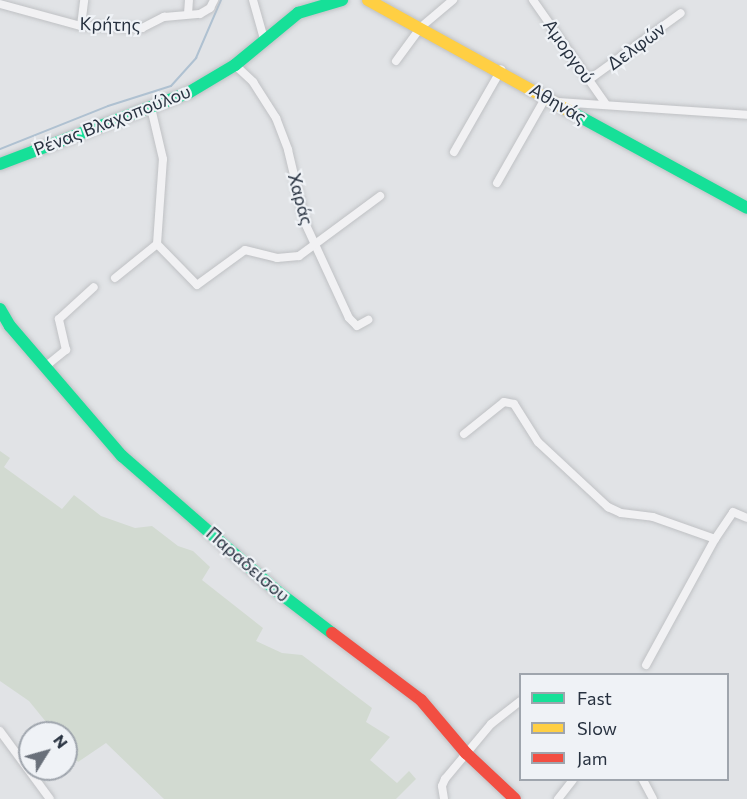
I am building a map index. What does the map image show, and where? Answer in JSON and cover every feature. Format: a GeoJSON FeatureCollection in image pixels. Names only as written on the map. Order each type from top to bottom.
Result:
{"type":"FeatureCollection","features":[{"type":"Feature","properties":{"kind":"street"},"geometry":{"type":"LineString","coordinates":[[81,26],[84,0]]}},
{"type":"Feature","properties":{"kind":"street"},"geometry":{"type":"LineString","coordinates":[[188,14],[189,0]]}},
{"type":"Feature","properties":{"kind":"street","name":"Κρήτης"},"geometry":{"type":"LineString","coordinates":[[1,2],[81,26],[142,28],[164,17],[210,8],[214,0]]}},
{"type":"Feature","properties":{"kind":"street"},"geometry":{"type":"LineString","coordinates":[[253,0],[264,39]]}},
{"type":"Feature","properties":{"kind":"street","name":"Ρένας Βλαχοπούλου"},"geometry":{"type":"LineString","coordinates":[[0,164],[188,93],[235,65],[264,39],[312,6],[342,0]]}},
{"type":"Feature","properties":{"kind":"street","name":"Αθηνάς"},"geometry":{"type":"LineString","coordinates":[[368,0],[501,70],[747,208]]}},
{"type":"Feature","properties":{"kind":"street"},"geometry":{"type":"LineString","coordinates":[[396,61],[421,27],[453,0]]}},
{"type":"Feature","properties":{"kind":"street","name":"Αμοργού"},"geometry":{"type":"LineString","coordinates":[[532,0],[605,103]]}},
{"type":"Feature","properties":{"kind":"street","name":"Δελφών"},"geometry":{"type":"LineString","coordinates":[[590,79],[681,14]]}},
{"type":"Feature","properties":{"kind":"street","name":"Χαράς"},"geometry":{"type":"LineString","coordinates":[[235,65],[258,88],[276,118],[314,241],[349,318],[357,326],[368,320]]}},
{"type":"Feature","properties":{"kind":"street"},"geometry":{"type":"LineString","coordinates":[[454,152],[501,70]]}},
{"type":"Feature","properties":{"kind":"street"},"geometry":{"type":"LineString","coordinates":[[496,183],[552,99],[747,115]]}},
{"type":"Feature","properties":{"kind":"street"},"geometry":{"type":"LineString","coordinates":[[116,278],[157,244],[163,159],[151,108]]}},
{"type":"Feature","properties":{"kind":"street"},"geometry":{"type":"LineString","coordinates":[[157,244],[197,285],[245,249],[289,259],[299,256],[314,241],[380,196]]}},
{"type":"Feature","properties":{"kind":"street"},"geometry":{"type":"LineString","coordinates":[[46,366],[66,350],[59,319],[94,287]]}},
{"type":"Feature","properties":{"kind":"street","name":"Παραδείσου"},"geometry":{"type":"LineString","coordinates":[[0,309],[122,456],[277,591],[406,687],[466,753],[515,799]]}},
{"type":"Feature","properties":{"kind":"street"},"geometry":{"type":"LineString","coordinates":[[464,434],[504,402],[514,404],[538,442],[608,507],[621,513],[689,528],[715,540]]}},
{"type":"Feature","properties":{"kind":"street"},"geometry":{"type":"LineString","coordinates":[[646,665],[715,540],[733,512],[747,518]]}},
{"type":"Feature","properties":{"kind":"street"},"geometry":{"type":"LineString","coordinates":[[444,799],[442,786],[445,779],[511,705],[519,701]]}},
{"type":"Feature","properties":{"kind":"street"},"geometry":{"type":"LineString","coordinates":[[0,731],[50,799]]}},
{"type":"Feature","properties":{"kind":"street"},"geometry":{"type":"LineString","coordinates":[[558,799],[572,781]]}},
{"type":"Feature","properties":{"kind":"street"},"geometry":{"type":"LineString","coordinates":[[644,781],[653,799]]}},
{"type":"Feature","properties":{"kind":"shaded area"},"geometry":{"type":"Polygon","coordinates":[[[0,451],[10,458],[4,467],[62,509],[74,495],[101,516],[135,528],[152,526],[178,546],[193,551],[210,567],[202,580],[263,628],[256,641],[282,653],[302,655],[372,708],[366,722],[390,737],[370,760],[397,783],[409,771],[416,779],[396,799],[164,799],[106,743],[78,762],[78,721],[45,721],[29,701],[0,681],[0,451]]]}},
{"type":"Feature","properties":{"kind":"waterway"},"geometry":{"type":"LineString","coordinates":[[0,149],[108,106],[171,86],[196,58],[221,0]]}},
{"type":"Feature","properties":{"kind":"traffic: fast"},"geometry":{"type":"LineString","coordinates":[[0,164],[188,93],[235,65],[298,13],[342,0]]}},
{"type":"Feature","properties":{"kind":"traffic: fast"},"geometry":{"type":"LineString","coordinates":[[573,113],[747,208]]}},
{"type":"Feature","properties":{"kind":"traffic: fast"},"geometry":{"type":"LineString","coordinates":[[0,309],[10,326],[122,456],[277,591],[332,633]]}},
{"type":"Feature","properties":{"kind":"traffic: slow"},"geometry":{"type":"LineString","coordinates":[[368,0],[573,113]]}},
{"type":"Feature","properties":{"kind":"traffic: jam"},"geometry":{"type":"LineString","coordinates":[[332,633],[421,700],[466,753],[515,799]]}}]}
